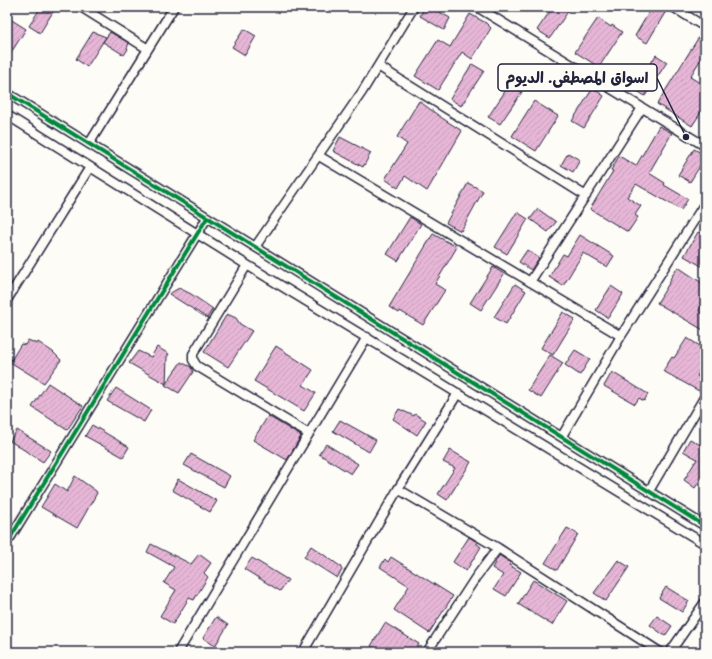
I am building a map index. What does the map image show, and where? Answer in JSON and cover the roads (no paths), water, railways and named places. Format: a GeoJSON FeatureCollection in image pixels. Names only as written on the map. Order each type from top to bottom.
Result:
{"type":"FeatureCollection","features":[{"type":"Feature","properties":{"kind":"street"},"geometry":{"type":"LineString","coordinates":[[81,7],[148,49]]}},
{"type":"Feature","properties":{"kind":"street"},"geometry":{"type":"LineString","coordinates":[[89,144],[174,7]]}},
{"type":"Feature","properties":{"kind":"street"},"geometry":{"type":"LineString","coordinates":[[255,247],[319,156],[378,66],[414,7]]}},
{"type":"Feature","properties":{"kind":"street"},"geometry":{"type":"LineString","coordinates":[[477,7],[705,146]]}},
{"type":"Feature","properties":{"kind":"street"},"geometry":{"type":"LineString","coordinates":[[673,7],[705,27]]}},
{"type":"Feature","properties":{"kind":"street"},"geometry":{"type":"LineString","coordinates":[[378,66],[586,196]]}},
{"type":"Feature","properties":{"kind":"street"},"geometry":{"type":"LineString","coordinates":[[7,93],[705,526]]}},
{"type":"Feature","properties":{"kind":"street"},"geometry":{"type":"LineString","coordinates":[[530,282],[642,108]]}},
{"type":"Feature","properties":{"kind":"street"},"geometry":{"type":"LineString","coordinates":[[7,115],[247,265],[705,544]]}},
{"type":"Feature","properties":{"kind":"street"},"geometry":{"type":"LineString","coordinates":[[319,156],[621,336]]}},
{"type":"Feature","properties":{"kind":"street"},"geometry":{"type":"LineString","coordinates":[[7,300],[90,167]]}},
{"type":"Feature","properties":{"kind":"street"},"geometry":{"type":"LineString","coordinates":[[562,436],[621,336],[705,203]]}},
{"type":"Feature","properties":{"kind":"street"},"geometry":{"type":"LineString","coordinates":[[10,538],[207,218]]}},
{"type":"Feature","properties":{"kind":"street"},"geometry":{"type":"LineString","coordinates":[[247,265],[192,354],[193,360],[196,366],[309,434]]}},
{"type":"Feature","properties":{"kind":"street"},"geometry":{"type":"LineString","coordinates":[[178,652],[366,337]]}},
{"type":"Feature","properties":{"kind":"street"},"geometry":{"type":"LineString","coordinates":[[303,652],[398,489],[458,393]]}},
{"type":"Feature","properties":{"kind":"street"},"geometry":{"type":"LineString","coordinates":[[649,491],[705,396]]}},
{"type":"Feature","properties":{"kind":"street"},"geometry":{"type":"LineString","coordinates":[[398,489],[498,548],[660,652]]}},
{"type":"Feature","properties":{"kind":"street"},"geometry":{"type":"LineString","coordinates":[[427,652],[476,577],[498,548]]}},
{"type":"Feature","properties":{"kind":"street"},"geometry":{"type":"LineString","coordinates":[[670,652],[705,602]]}},
{"type":"Feature","properties":{"kind":"place","name":"اسواق المصطفى. الديوم"},"geometry":{"type":"Point","coordinates":[686,137]}}]}
